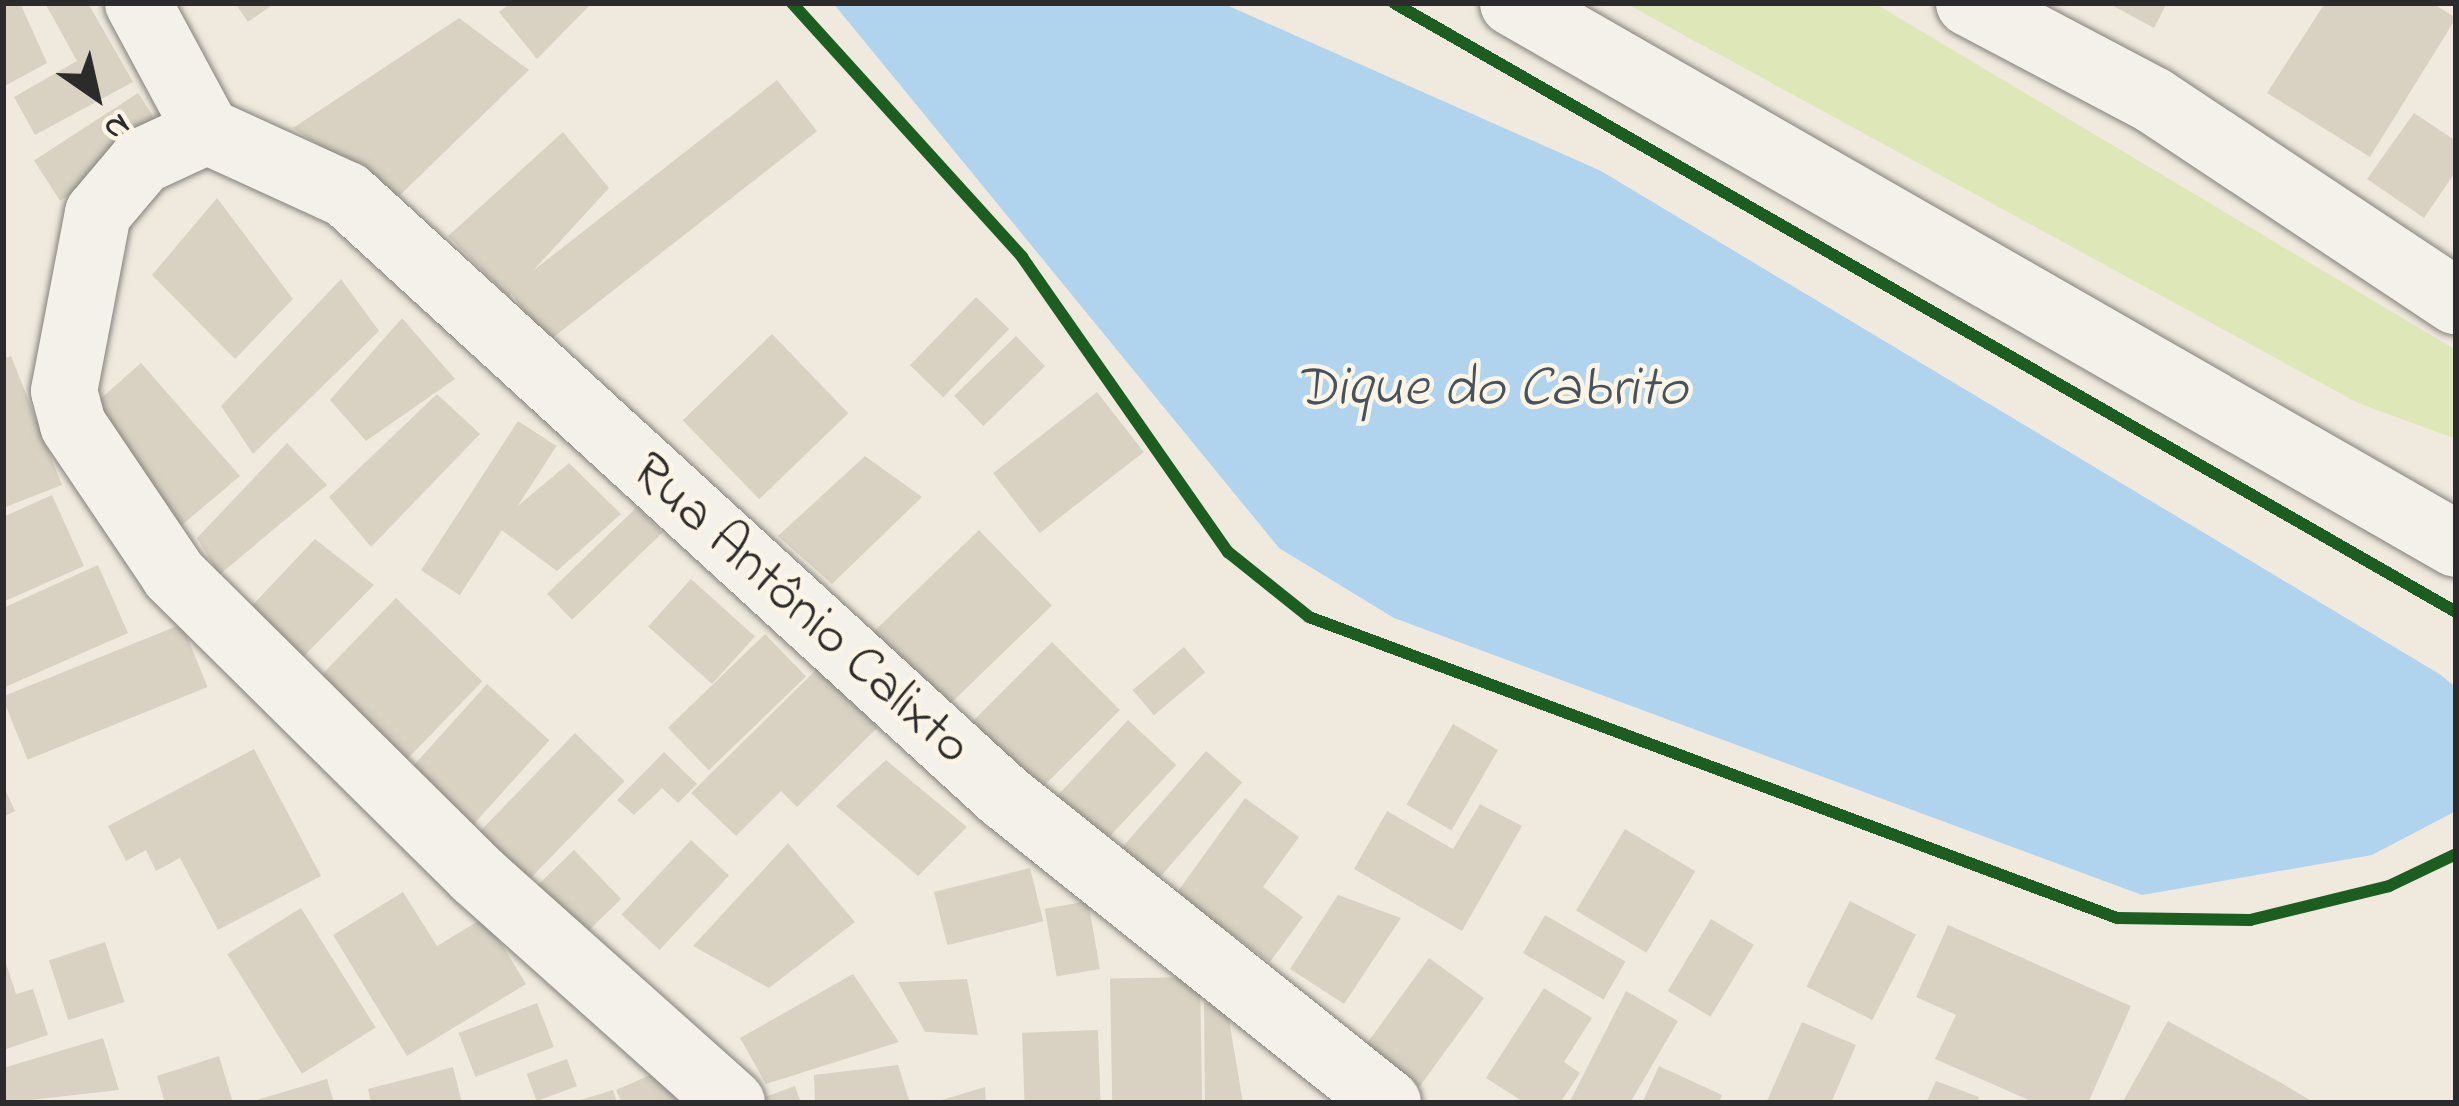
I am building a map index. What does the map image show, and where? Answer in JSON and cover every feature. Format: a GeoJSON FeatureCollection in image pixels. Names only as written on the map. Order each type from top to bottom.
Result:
{"type":"FeatureCollection","features":[{"type":"Feature","properties":{"kind":"street"},"geometry":{"type":"LineString","coordinates":[[138,3],[207,131],[142,160],[98,213],[64,391],[73,425],[174,575],[477,875],[732,1103]]}},
{"type":"Feature","properties":{"kind":"street"},"geometry":{"type":"LineString","coordinates":[[1513,3],[2456,544]]}},
{"type":"Feature","properties":{"kind":"street"},"geometry":{"type":"LineString","coordinates":[[1969,3],[2153,100],[2456,301]]}},
{"type":"Feature","properties":{"kind":"street","name":"Rua Antônio Calixto"},"geometry":{"type":"LineString","coordinates":[[207,131],[347,195],[1005,797],[1388,1103]]}},
{"type":"Feature","properties":{"kind":"green space"},"geometry":{"type":"Polygon","coordinates":[[[1625,3],[1874,3],[2456,350],[2456,439],[2358,403],[1625,3]]]}},
{"type":"Feature","properties":{"kind":"water","name":"Dique do Cabrito"},"geometry":{"type":"Polygon","coordinates":[[[833,3],[1222,3],[1601,171],[2441,675],[2456,688],[2456,811],[2372,855],[2142,895],[1394,618],[1279,548],[833,3]]]}},
{"type":"Feature","properties":{"kind":"building"},"geometry":{"type":"Polygon","coordinates":[[[3,3],[20,3],[47,63],[3,87],[3,3]]]}},
{"type":"Feature","properties":{"kind":"building"},"geometry":{"type":"Polygon","coordinates":[[[45,3],[88,3],[133,82],[35,135],[14,97],[77,61],[45,3]]]}},
{"type":"Feature","properties":{"kind":"building"},"geometry":{"type":"Polygon","coordinates":[[[235,3],[275,3],[248,22],[235,3]]]}},
{"type":"Feature","properties":{"kind":"building"},"geometry":{"type":"Polygon","coordinates":[[[511,3],[592,3],[537,59],[499,12],[511,3]]]}},
{"type":"Feature","properties":{"kind":"building"},"geometry":{"type":"Polygon","coordinates":[[[2108,3],[2167,3],[2154,28],[2108,3]]]}},
{"type":"Feature","properties":{"kind":"building"},"geometry":{"type":"Polygon","coordinates":[[[2325,3],[2432,3],[2456,18],[2370,157],[2267,93],[2325,3]]]}},
{"type":"Feature","properties":{"kind":"building"},"geometry":{"type":"Polygon","coordinates":[[[459,18],[529,70],[398,197],[293,128],[459,18]]]}},
{"type":"Feature","properties":{"kind":"building"},"geometry":{"type":"Polygon","coordinates":[[[777,80],[817,131],[548,341],[508,290],[777,80]]]}},
{"type":"Feature","properties":{"kind":"building"},"geometry":{"type":"Polygon","coordinates":[[[138,93],[164,133],[60,201],[34,161],[138,93]]]}},
{"type":"Feature","properties":{"kind":"building"},"geometry":{"type":"Polygon","coordinates":[[[2414,113],[2456,141],[2456,171],[2424,218],[2367,179],[2414,113]]]}},
{"type":"Feature","properties":{"kind":"building"},"geometry":{"type":"Polygon","coordinates":[[[563,132],[609,188],[509,297],[448,236],[563,132]]]}},
{"type":"Feature","properties":{"kind":"building"},"geometry":{"type":"Polygon","coordinates":[[[217,198],[293,299],[235,359],[152,275],[217,198]]]}},
{"type":"Feature","properties":{"kind":"building"},"geometry":{"type":"Polygon","coordinates":[[[341,279],[379,331],[253,454],[221,406],[341,279]]]}},
{"type":"Feature","properties":{"kind":"building"},"geometry":{"type":"Polygon","coordinates":[[[976,297],[1009,329],[943,397],[910,365],[976,297]]]}},
{"type":"Feature","properties":{"kind":"building"},"geometry":{"type":"Polygon","coordinates":[[[402,318],[455,379],[366,441],[330,400],[402,318]]]}},
{"type":"Feature","properties":{"kind":"building"},"geometry":{"type":"Polygon","coordinates":[[[772,334],[848,413],[759,499],[683,420],[772,334]]]}},
{"type":"Feature","properties":{"kind":"building"},"geometry":{"type":"Polygon","coordinates":[[[1016,336],[1045,366],[983,426],[954,396],[1016,336]]]}},
{"type":"Feature","properties":{"kind":"building"},"geometry":{"type":"Polygon","coordinates":[[[11,356],[62,485],[3,508],[3,359],[11,356]]]}},
{"type":"Feature","properties":{"kind":"building"},"geometry":{"type":"Polygon","coordinates":[[[141,363],[240,476],[170,535],[90,408],[141,363]]]}},
{"type":"Feature","properties":{"kind":"building"},"geometry":{"type":"Polygon","coordinates":[[[1097,392],[1144,452],[1040,533],[993,473],[1097,392]]]}},
{"type":"Feature","properties":{"kind":"building"},"geometry":{"type":"Polygon","coordinates":[[[437,394],[480,434],[371,547],[329,497],[437,394]]]}},
{"type":"Feature","properties":{"kind":"building"},"geometry":{"type":"Polygon","coordinates":[[[518,421],[557,446],[460,595],[421,570],[518,421]]]}},
{"type":"Feature","properties":{"kind":"building"},"geometry":{"type":"Polygon","coordinates":[[[287,443],[327,485],[219,575],[197,538],[287,443]]]}},
{"type":"Feature","properties":{"kind":"building"},"geometry":{"type":"Polygon","coordinates":[[[865,456],[922,497],[832,584],[778,536],[865,456]]]}},
{"type":"Feature","properties":{"kind":"building"},"geometry":{"type":"Polygon","coordinates":[[[569,463],[621,514],[557,571],[495,525],[569,463]]]}},
{"type":"Feature","properties":{"kind":"building"},"geometry":{"type":"Polygon","coordinates":[[[52,495],[84,566],[3,602],[3,517],[52,495]]]}},
{"type":"Feature","properties":{"kind":"building"},"geometry":{"type":"Polygon","coordinates":[[[637,507],[662,533],[572,620],[547,594],[637,507]]]}},
{"type":"Feature","properties":{"kind":"building"},"geometry":{"type":"Polygon","coordinates":[[[979,530],[1052,606],[940,714],[867,638],[979,530]]]}},
{"type":"Feature","properties":{"kind":"building"},"geometry":{"type":"Polygon","coordinates":[[[315,539],[374,585],[301,659],[244,614],[315,539]]]}},
{"type":"Feature","properties":{"kind":"building"},"geometry":{"type":"Polygon","coordinates":[[[98,565],[128,633],[3,688],[3,608],[98,565]]]}},
{"type":"Feature","properties":{"kind":"building"},"geometry":{"type":"Polygon","coordinates":[[[691,579],[755,637],[712,684],[648,627],[691,579]]]}},
{"type":"Feature","properties":{"kind":"building"},"geometry":{"type":"Polygon","coordinates":[[[396,598],[482,681],[388,779],[302,696],[396,598]]]}},
{"type":"Feature","properties":{"kind":"building"},"geometry":{"type":"Polygon","coordinates":[[[182,624],[207,687],[28,760],[3,696],[182,624]]]}},
{"type":"Feature","properties":{"kind":"building"},"geometry":{"type":"Polygon","coordinates":[[[765,634],[806,676],[709,770],[668,728],[765,634]]]}},
{"type":"Feature","properties":{"kind":"building"},"geometry":{"type":"Polygon","coordinates":[[[1052,642],[1120,710],[1037,793],[969,725],[1052,642]]]}},
{"type":"Feature","properties":{"kind":"building"},"geometry":{"type":"Polygon","coordinates":[[[1184,647],[1205,672],[1154,715],[1133,690],[1184,647]]]}},
{"type":"Feature","properties":{"kind":"building"},"geometry":{"type":"Polygon","coordinates":[[[819,667],[878,727],[797,807],[781,791],[736,836],[691,793],[819,667]]]}},
{"type":"Feature","properties":{"kind":"building"},"geometry":{"type":"Polygon","coordinates":[[[487,684],[549,740],[456,844],[394,787],[487,684]]]}},
{"type":"Feature","properties":{"kind":"building"},"geometry":{"type":"Polygon","coordinates":[[[1128,720],[1176,765],[1101,846],[1052,801],[1128,720]]]}},
{"type":"Feature","properties":{"kind":"building"},"geometry":{"type":"Polygon","coordinates":[[[1453,724],[1498,750],[1452,831],[1406,805],[1453,724]]]}},
{"type":"Feature","properties":{"kind":"building"},"geometry":{"type":"Polygon","coordinates":[[[575,733],[625,781],[515,895],[465,847],[575,733]]]}},
{"type":"Feature","properties":{"kind":"building"},"geometry":{"type":"Polygon","coordinates":[[[254,749],[321,876],[218,930],[180,858],[156,871],[146,850],[126,861],[108,826],[254,749]]]}},
{"type":"Feature","properties":{"kind":"building"},"geometry":{"type":"Polygon","coordinates":[[[1206,751],[1242,782],[1153,885],[1117,854],[1206,751]]]}},
{"type":"Feature","properties":{"kind":"building"},"geometry":{"type":"Polygon","coordinates":[[[664,752],[697,784],[678,803],[662,788],[634,815],[617,800],[664,752]]]}},
{"type":"Feature","properties":{"kind":"building"},"geometry":{"type":"Polygon","coordinates":[[[886,760],[967,827],[918,876],[836,806],[886,760]]]}},
{"type":"Feature","properties":{"kind":"building"},"geometry":{"type":"Polygon","coordinates":[[[3,785],[15,811],[3,817],[3,785]]]}},
{"type":"Feature","properties":{"kind":"building"},"geometry":{"type":"Polygon","coordinates":[[[1245,798],[1299,837],[1263,887],[1303,917],[1270,962],[1176,894],[1245,798]]]}},
{"type":"Feature","properties":{"kind":"building"},"geometry":{"type":"Polygon","coordinates":[[[1480,804],[1522,826],[1462,931],[1354,869],[1387,811],[1453,849],[1480,804]]]}},
{"type":"Feature","properties":{"kind":"building"},"geometry":{"type":"Polygon","coordinates":[[[1625,829],[1695,871],[1646,953],[1576,910],[1625,829]]]}},
{"type":"Feature","properties":{"kind":"building"},"geometry":{"type":"Polygon","coordinates":[[[691,840],[729,875],[659,950],[621,915],[691,840]]]}},
{"type":"Feature","properties":{"kind":"building"},"geometry":{"type":"Polygon","coordinates":[[[788,843],[855,922],[769,988],[693,946],[788,843]]]}},
{"type":"Feature","properties":{"kind":"building"},"geometry":{"type":"Polygon","coordinates":[[[574,850],[621,899],[568,950],[521,901],[574,850]]]}},
{"type":"Feature","properties":{"kind":"building"},"geometry":{"type":"Polygon","coordinates":[[[1030,868],[1043,921],[947,945],[934,892],[1030,868]]]}},
{"type":"Feature","properties":{"kind":"building"},"geometry":{"type":"Polygon","coordinates":[[[403,892],[437,946],[485,917],[526,984],[407,1056],[333,935],[403,892]]]}},
{"type":"Feature","properties":{"kind":"building"},"geometry":{"type":"Polygon","coordinates":[[[1338,895],[1401,918],[1344,1004],[1290,969],[1338,895]]]}},
{"type":"Feature","properties":{"kind":"building"},"geometry":{"type":"Polygon","coordinates":[[[1088,901],[1100,969],[1057,977],[1045,909],[1088,901]]]}},
{"type":"Feature","properties":{"kind":"building"},"geometry":{"type":"Polygon","coordinates":[[[1850,901],[1916,935],[1872,1020],[1806,987],[1850,901]]]}},
{"type":"Feature","properties":{"kind":"building"},"geometry":{"type":"Polygon","coordinates":[[[301,908],[376,1028],[302,1074],[227,954],[301,908]]]}},
{"type":"Feature","properties":{"kind":"building"},"geometry":{"type":"Polygon","coordinates":[[[1545,915],[1626,961],[1604,1000],[1523,953],[1545,915]]]}},
{"type":"Feature","properties":{"kind":"building"},"geometry":{"type":"Polygon","coordinates":[[[1711,919],[1754,945],[1711,1017],[1668,991],[1711,919]]]}},
{"type":"Feature","properties":{"kind":"building"},"geometry":{"type":"Polygon","coordinates":[[[1948,925],[2131,1006],[2088,1103],[2036,1103],[1935,1059],[1956,1015],[1916,997],[1948,925]]]}},
{"type":"Feature","properties":{"kind":"building"},"geometry":{"type":"Polygon","coordinates":[[[105,942],[124,1002],[68,1020],[49,960],[105,942]]]}},
{"type":"Feature","properties":{"kind":"building"},"geometry":{"type":"Polygon","coordinates":[[[4,957],[16,994],[33,989],[48,1035],[3,1050],[4,957]]]}},
{"type":"Feature","properties":{"kind":"building"},"geometry":{"type":"Polygon","coordinates":[[[1429,958],[1484,998],[1417,1090],[1362,1050],[1429,958]]]}},
{"type":"Feature","properties":{"kind":"building"},"geometry":{"type":"Polygon","coordinates":[[[853,974],[899,1042],[766,1084],[740,1038],[853,974]]]}},
{"type":"Feature","properties":{"kind":"building"},"geometry":{"type":"Polygon","coordinates":[[[1200,977],[1202,1103],[1112,1103],[1110,979],[1200,977]]]}},
{"type":"Feature","properties":{"kind":"building"},"geometry":{"type":"Polygon","coordinates":[[[967,979],[978,1035],[925,1032],[898,982],[967,979]]]}},
{"type":"Feature","properties":{"kind":"building"},"geometry":{"type":"Polygon","coordinates":[[[1544,988],[1592,1018],[1564,1062],[1580,1073],[1560,1103],[1525,1103],[1486,1078],[1544,988]]]}},
{"type":"Feature","properties":{"kind":"building"},"geometry":{"type":"Polygon","coordinates":[[[1626,991],[1678,1021],[1630,1103],[1569,1103],[1626,991]]]}},
{"type":"Feature","properties":{"kind":"building"},"geometry":{"type":"Polygon","coordinates":[[[1226,1002],[1243,1103],[1205,1103],[1204,1003],[1226,1002]]]}},
{"type":"Feature","properties":{"kind":"building"},"geometry":{"type":"Polygon","coordinates":[[[537,1003],[554,1047],[475,1077],[459,1033],[537,1003]]]}},
{"type":"Feature","properties":{"kind":"building"},"geometry":{"type":"Polygon","coordinates":[[[2168,1021],[2276,1080],[2315,1103],[2122,1103],[2168,1021]]]}},
{"type":"Feature","properties":{"kind":"building"},"geometry":{"type":"Polygon","coordinates":[[[1802,1022],[1856,1045],[1831,1103],[1766,1103],[1802,1022]]]}},
{"type":"Feature","properties":{"kind":"building"},"geometry":{"type":"Polygon","coordinates":[[[1098,1030],[1101,1103],[1025,1103],[1022,1033],[1098,1030]]]}},
{"type":"Feature","properties":{"kind":"building"},"geometry":{"type":"Polygon","coordinates":[[[103,1038],[119,1090],[3,1103],[3,1068],[103,1038]]]}},
{"type":"Feature","properties":{"kind":"building"},"geometry":{"type":"Polygon","coordinates":[[[219,1056],[233,1103],[165,1103],[157,1076],[219,1056]]]}},
{"type":"Feature","properties":{"kind":"building"},"geometry":{"type":"Polygon","coordinates":[[[567,1059],[577,1086],[537,1101],[527,1074],[567,1059]]]}},
{"type":"Feature","properties":{"kind":"building"},"geometry":{"type":"Polygon","coordinates":[[[680,1062],[698,1103],[622,1103],[616,1090],[680,1062]]]}},
{"type":"Feature","properties":{"kind":"building"},"geometry":{"type":"Polygon","coordinates":[[[898,1065],[910,1103],[815,1103],[814,1075],[898,1065]]]}},
{"type":"Feature","properties":{"kind":"building"},"geometry":{"type":"Polygon","coordinates":[[[1659,1066],[1722,1095],[1719,1103],[1642,1103],[1659,1066]]]}},
{"type":"Feature","properties":{"kind":"building"},"geometry":{"type":"Polygon","coordinates":[[[453,1067],[462,1103],[371,1103],[368,1089],[453,1067]]]}},
{"type":"Feature","properties":{"kind":"building"},"geometry":{"type":"Polygon","coordinates":[[[327,1079],[334,1103],[250,1103],[250,1102],[327,1079]]]}},
{"type":"Feature","properties":{"kind":"building"},"geometry":{"type":"Polygon","coordinates":[[[1936,1081],[1979,1097],[1977,1103],[1926,1103],[1936,1081]]]}},
{"type":"Feature","properties":{"kind":"building"},"geometry":{"type":"Polygon","coordinates":[[[795,1086],[801,1103],[751,1103],[751,1102],[795,1086]]]}},
{"type":"Feature","properties":{"kind":"building"},"geometry":{"type":"Polygon","coordinates":[[[985,1087],[986,1103],[935,1103],[935,1102],[985,1087]]]}},
{"type":"Feature","properties":{"kind":"building"},"geometry":{"type":"Polygon","coordinates":[[[613,1090],[617,1103],[574,1102],[613,1090]]]}},
{"type":"Feature","properties":{"kind":"cycle path"},"geometry":{"type":"LineString","coordinates":[[792,3],[1022,257],[1228,552],[1309,617],[2117,918],[2250,920],[2389,886],[2456,854]]}},
{"type":"Feature","properties":{"kind":"cycle path"},"geometry":{"type":"LineString","coordinates":[[1394,3],[2456,612]]}}]}
